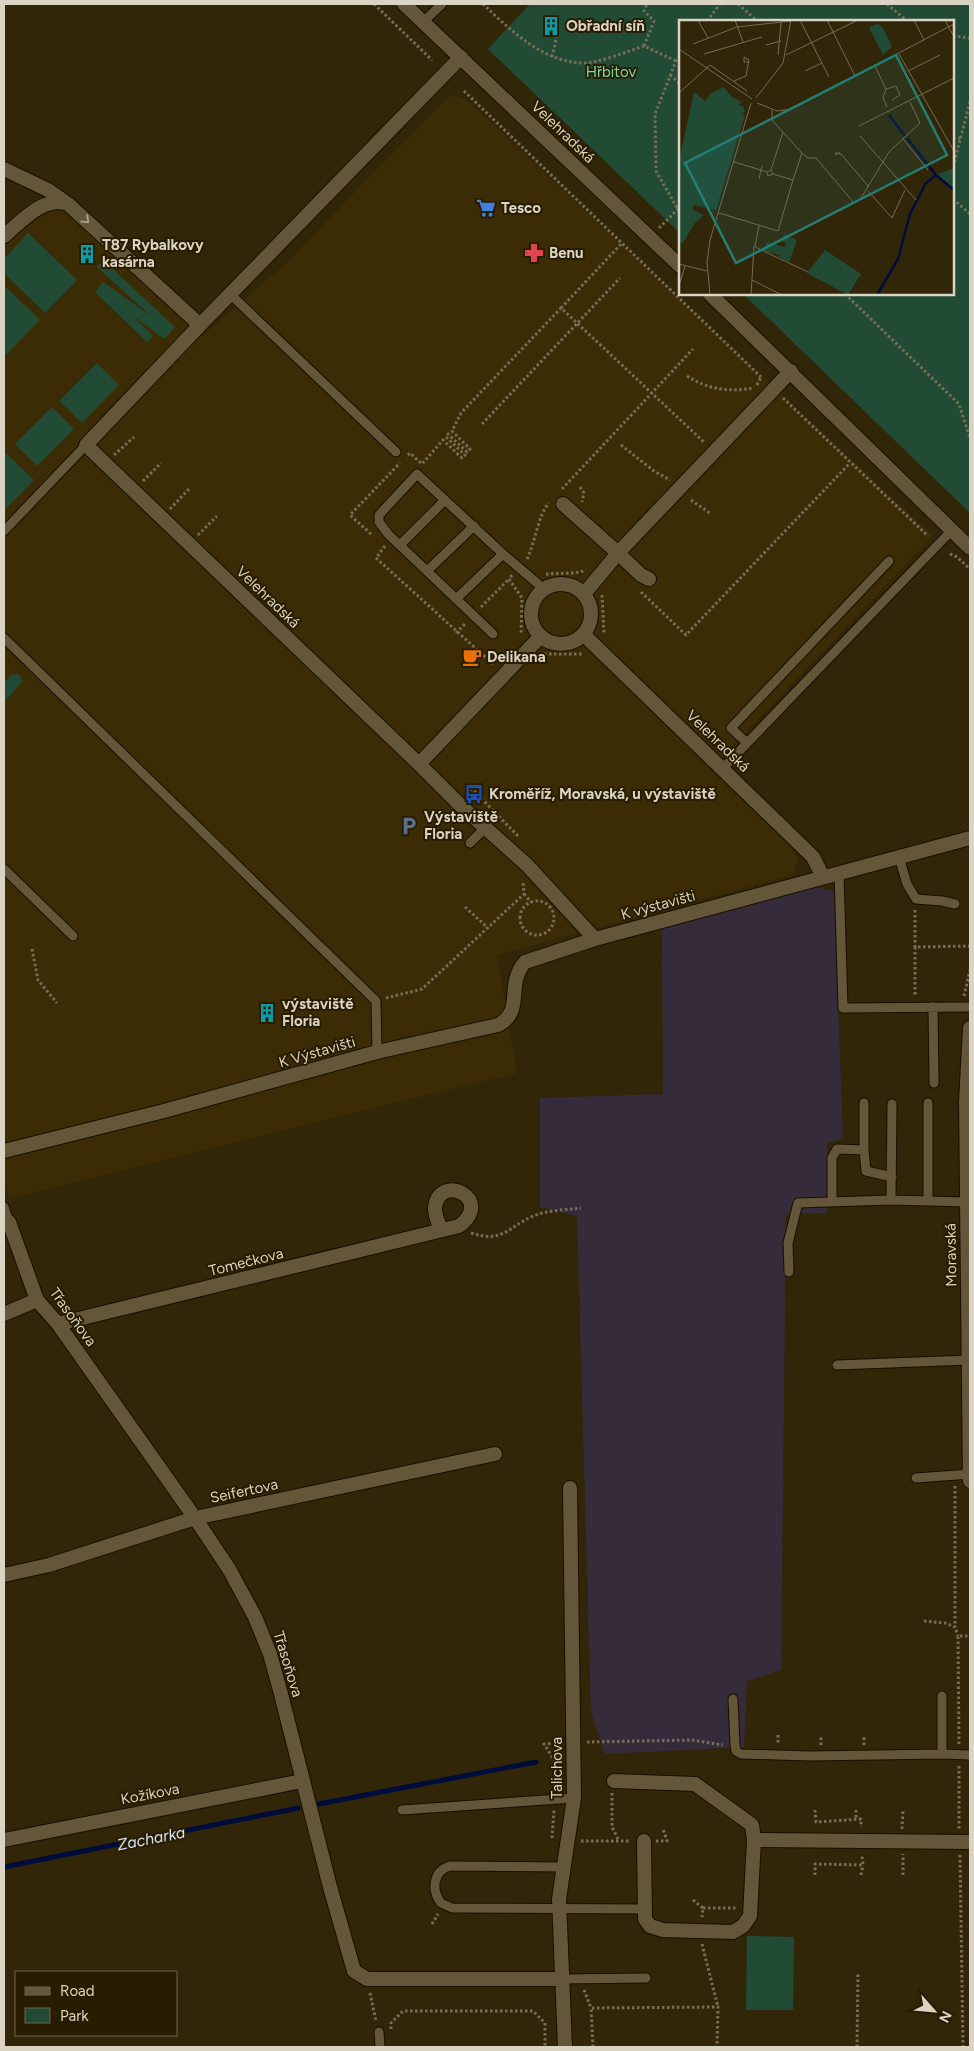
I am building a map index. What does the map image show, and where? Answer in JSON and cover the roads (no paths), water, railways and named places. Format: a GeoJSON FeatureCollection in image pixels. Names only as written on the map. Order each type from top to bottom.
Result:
{"type":"FeatureCollection","features":[{"type":"Feature","properties":{"kind":"street","name":"Velehradská"},"geometry":{"type":"LineString","coordinates":[[404,4],[679,265]]}},
{"type":"Feature","properties":{"kind":"street"},"geometry":{"type":"LineString","coordinates":[[86,445],[461,57]]}},
{"type":"Feature","properties":{"kind":"street"},"geometry":{"type":"LineString","coordinates":[[4,169],[48,190],[68,204],[200,325]]}},
{"type":"Feature","properties":{"kind":"street"},"geometry":{"type":"LineString","coordinates":[[4,236],[45,204],[58,200],[68,204]]}},
{"type":"Feature","properties":{"kind":"street"},"geometry":{"type":"LineString","coordinates":[[711,295],[970,548]]}},
{"type":"Feature","properties":{"kind":"street"},"geometry":{"type":"LineString","coordinates":[[584,594],[618,553],[791,372]]}},
{"type":"Feature","properties":{"kind":"street","name":"Velehradská"},"geometry":{"type":"LineString","coordinates":[[86,445],[419,764]]}},
{"type":"Feature","properties":{"kind":"street"},"geometry":{"type":"LineString","coordinates":[[560,497],[641,575],[649,579]]}},
{"type":"Feature","properties":{"kind":"street"},"geometry":{"type":"LineString","coordinates":[[554,584],[565,584],[576,588],[584,594],[590,604],[591,615],[589,625],[583,634],[574,641],[562,644],[551,642],[541,636],[534,628],[531,617],[532,606],[537,596],[544,589],[554,584]]}},
{"type":"Feature","properties":{"kind":"street","name":"Velehradská"},"geometry":{"type":"LineString","coordinates":[[583,634],[813,856],[823,877]]}},
{"type":"Feature","properties":{"kind":"street"},"geometry":{"type":"LineString","coordinates":[[541,636],[419,764],[485,828],[527,865],[595,939]]}},
{"type":"Feature","properties":{"kind":"street","name":"K výstavišti"},"geometry":{"type":"LineString","coordinates":[[595,939],[970,838]]}},
{"type":"Feature","properties":{"kind":"street","name":"K Výstavišti"},"geometry":{"type":"LineString","coordinates":[[4,1151],[154,1114],[377,1052],[498,1025],[506,1021],[514,1007],[514,980],[518,970],[525,962],[595,939]]}},
{"type":"Feature","properties":{"kind":"street","name":"Moravská"},"geometry":{"type":"LineString","coordinates":[[970,1028],[966,1102],[970,1481]]}},
{"type":"Feature","properties":{"kind":"street","name":"Třasoňova"},"geometry":{"type":"LineString","coordinates":[[9,1222],[38,1300],[58,1324],[195,1518],[229,1569],[255,1617],[270,1654],[302,1781],[354,1971],[367,1979],[561,1979]]}},
{"type":"Feature","properties":{"kind":"street","name":"Tomečkova"},"geometry":{"type":"LineString","coordinates":[[58,1324],[441,1230]]}},
{"type":"Feature","properties":{"kind":"street"},"geometry":{"type":"LineString","coordinates":[[4,1314],[38,1300]]}},
{"type":"Feature","properties":{"kind":"street","name":"Seifertova"},"geometry":{"type":"LineString","coordinates":[[4,1575],[49,1565],[195,1518],[495,1454]]}},
{"type":"Feature","properties":{"kind":"street","name":"Talichova"},"geometry":{"type":"LineString","coordinates":[[565,2047],[559,1908],[574,1798],[570,1488]]}},
{"type":"Feature","properties":{"kind":"street","name":"Kožíkova"},"geometry":{"type":"LineString","coordinates":[[4,1840],[302,1781]]}},
{"type":"Feature","properties":{"kind":"street"},"geometry":{"type":"LineString","coordinates":[[615,1781],[695,1784],[752,1825],[754,1840],[751,1908],[750,1916],[743,1926],[732,1932],[663,1930],[650,1926],[645,1919],[644,1909],[644,1841]]}},
{"type":"Feature","properties":{"kind":"street"},"geometry":{"type":"LineString","coordinates":[[754,1840],[970,1842]]}},
{"type":"Feature","properties":{"kind":"lane"},"geometry":{"type":"LineString","coordinates":[[423,22],[442,4]]}},
{"type":"Feature","properties":{"kind":"lane"},"geometry":{"type":"LineString","coordinates":[[230,294],[396,452]]}},
{"type":"Feature","properties":{"kind":"lane"},"geometry":{"type":"LineString","coordinates":[[4,531],[86,445]]}},
{"type":"Feature","properties":{"kind":"lane"},"geometry":{"type":"LineString","coordinates":[[494,634],[382,529],[379,516],[417,474],[503,554],[544,589]]}},
{"type":"Feature","properties":{"kind":"lane"},"geometry":{"type":"LineString","coordinates":[[400,545],[445,500]]}},
{"type":"Feature","properties":{"kind":"lane"},"geometry":{"type":"LineString","coordinates":[[427,571],[474,526]]}},
{"type":"Feature","properties":{"kind":"lane"},"geometry":{"type":"LineString","coordinates":[[723,768],[952,530]]}},
{"type":"Feature","properties":{"kind":"lane"},"geometry":{"type":"LineString","coordinates":[[456,598],[503,554]]}},
{"type":"Feature","properties":{"kind":"lane"},"geometry":{"type":"LineString","coordinates":[[747,743],[731,728],[889,561]]}},
{"type":"Feature","properties":{"kind":"lane"},"geometry":{"type":"LineString","coordinates":[[4,638],[376,1001],[377,1052]]}},
{"type":"Feature","properties":{"kind":"lane"},"geometry":{"type":"LineString","coordinates":[[470,843],[485,828]]}},
{"type":"Feature","properties":{"kind":"lane"},"geometry":{"type":"LineString","coordinates":[[900,857],[907,884],[916,899],[955,904]]}},
{"type":"Feature","properties":{"kind":"lane"},"geometry":{"type":"LineString","coordinates":[[4,869],[72,936]]}},
{"type":"Feature","properties":{"kind":"lane"},"geometry":{"type":"LineString","coordinates":[[839,873],[843,1008],[966,1007]]}},
{"type":"Feature","properties":{"kind":"lane"},"geometry":{"type":"LineString","coordinates":[[933,1007],[934,1082]]}},
{"type":"Feature","properties":{"kind":"lane"},"geometry":{"type":"LineString","coordinates":[[864,1103],[866,1171],[892,1177]]}},
{"type":"Feature","properties":{"kind":"lane"},"geometry":{"type":"LineString","coordinates":[[928,1103],[928,1201]]}},
{"type":"Feature","properties":{"kind":"lane"},"geometry":{"type":"LineString","coordinates":[[892,1104],[892,1200]]}},
{"type":"Feature","properties":{"kind":"lane"},"geometry":{"type":"LineString","coordinates":[[832,1202],[832,1158],[837,1150],[864,1150]]}},
{"type":"Feature","properties":{"kind":"lane"},"geometry":{"type":"LineString","coordinates":[[789,1272],[788,1243],[798,1203],[892,1200],[967,1202]]}},
{"type":"Feature","properties":{"kind":"lane"},"geometry":{"type":"LineString","coordinates":[[4,1207],[9,1222]]}},
{"type":"Feature","properties":{"kind":"lane"},"geometry":{"type":"LineString","coordinates":[[837,1365],[969,1360]]}},
{"type":"Feature","properties":{"kind":"lane"},"geometry":{"type":"LineString","coordinates":[[916,1478],[970,1474]]}},
{"type":"Feature","properties":{"kind":"lane"},"geometry":{"type":"LineString","coordinates":[[942,1696],[942,1754]]}},
{"type":"Feature","properties":{"kind":"lane"},"geometry":{"type":"LineString","coordinates":[[734,1699],[735,1745],[736,1751],[741,1754],[750,1756],[970,1755]]}},
{"type":"Feature","properties":{"kind":"lane"},"geometry":{"type":"LineString","coordinates":[[402,1810],[574,1798]]}},
{"type":"Feature","properties":{"kind":"lane"},"geometry":{"type":"LineString","coordinates":[[564,1866],[450,1866],[440,1871],[435,1883],[436,1897],[441,1903],[452,1908],[644,1909]]}},
{"type":"Feature","properties":{"kind":"lane"},"geometry":{"type":"LineString","coordinates":[[561,1979],[646,1978]]}},
{"type":"Feature","properties":{"kind":"lane"},"geometry":{"type":"LineString","coordinates":[[379,2032],[380,2047]]}},
{"type":"Feature","properties":{"kind":"waterway","name":"Zacharka"},"geometry":{"type":"LineString","coordinates":[[319,1804],[536,1762]]}},
{"type":"Feature","properties":{"kind":"waterway","name":"Zacharka"},"geometry":{"type":"LineString","coordinates":[[4,1867],[298,1808]]}},
{"type":"Feature","properties":{"kind":"place","name":"Obřadní síň"},"geometry":{"type":"Point","coordinates":[551,26]}},
{"type":"Feature","properties":{"kind":"place","name":"Tesco"},"geometry":{"type":"Point","coordinates":[486,208]}},
{"type":"Feature","properties":{"kind":"place","name":"Benu"},"geometry":{"type":"Point","coordinates":[534,253]}},
{"type":"Feature","properties":{"kind":"place","name":"T87 Rybalkovy kasárna"},"geometry":{"type":"Point","coordinates":[87,254]}},
{"type":"Feature","properties":{"kind":"place","name":"Delikana"},"geometry":{"type":"Point","coordinates":[472,657]}},
{"type":"Feature","properties":{"kind":"place","name":"Kroměříž, Moravská, u výstaviště"},"geometry":{"type":"Point","coordinates":[474,794]}},
{"type":"Feature","properties":{"kind":"place","name":"Výstaviště Floria"},"geometry":{"type":"Point","coordinates":[409,826]}},
{"type":"Feature","properties":{"kind":"place","name":"výstaviště Floria"},"geometry":{"type":"Point","coordinates":[267,1013]}},
{"type":"Feature","properties":{"kind":"park label","name":"Hřbitov"},"geometry":{"type":"Point","coordinates":[611,72]}}]}
